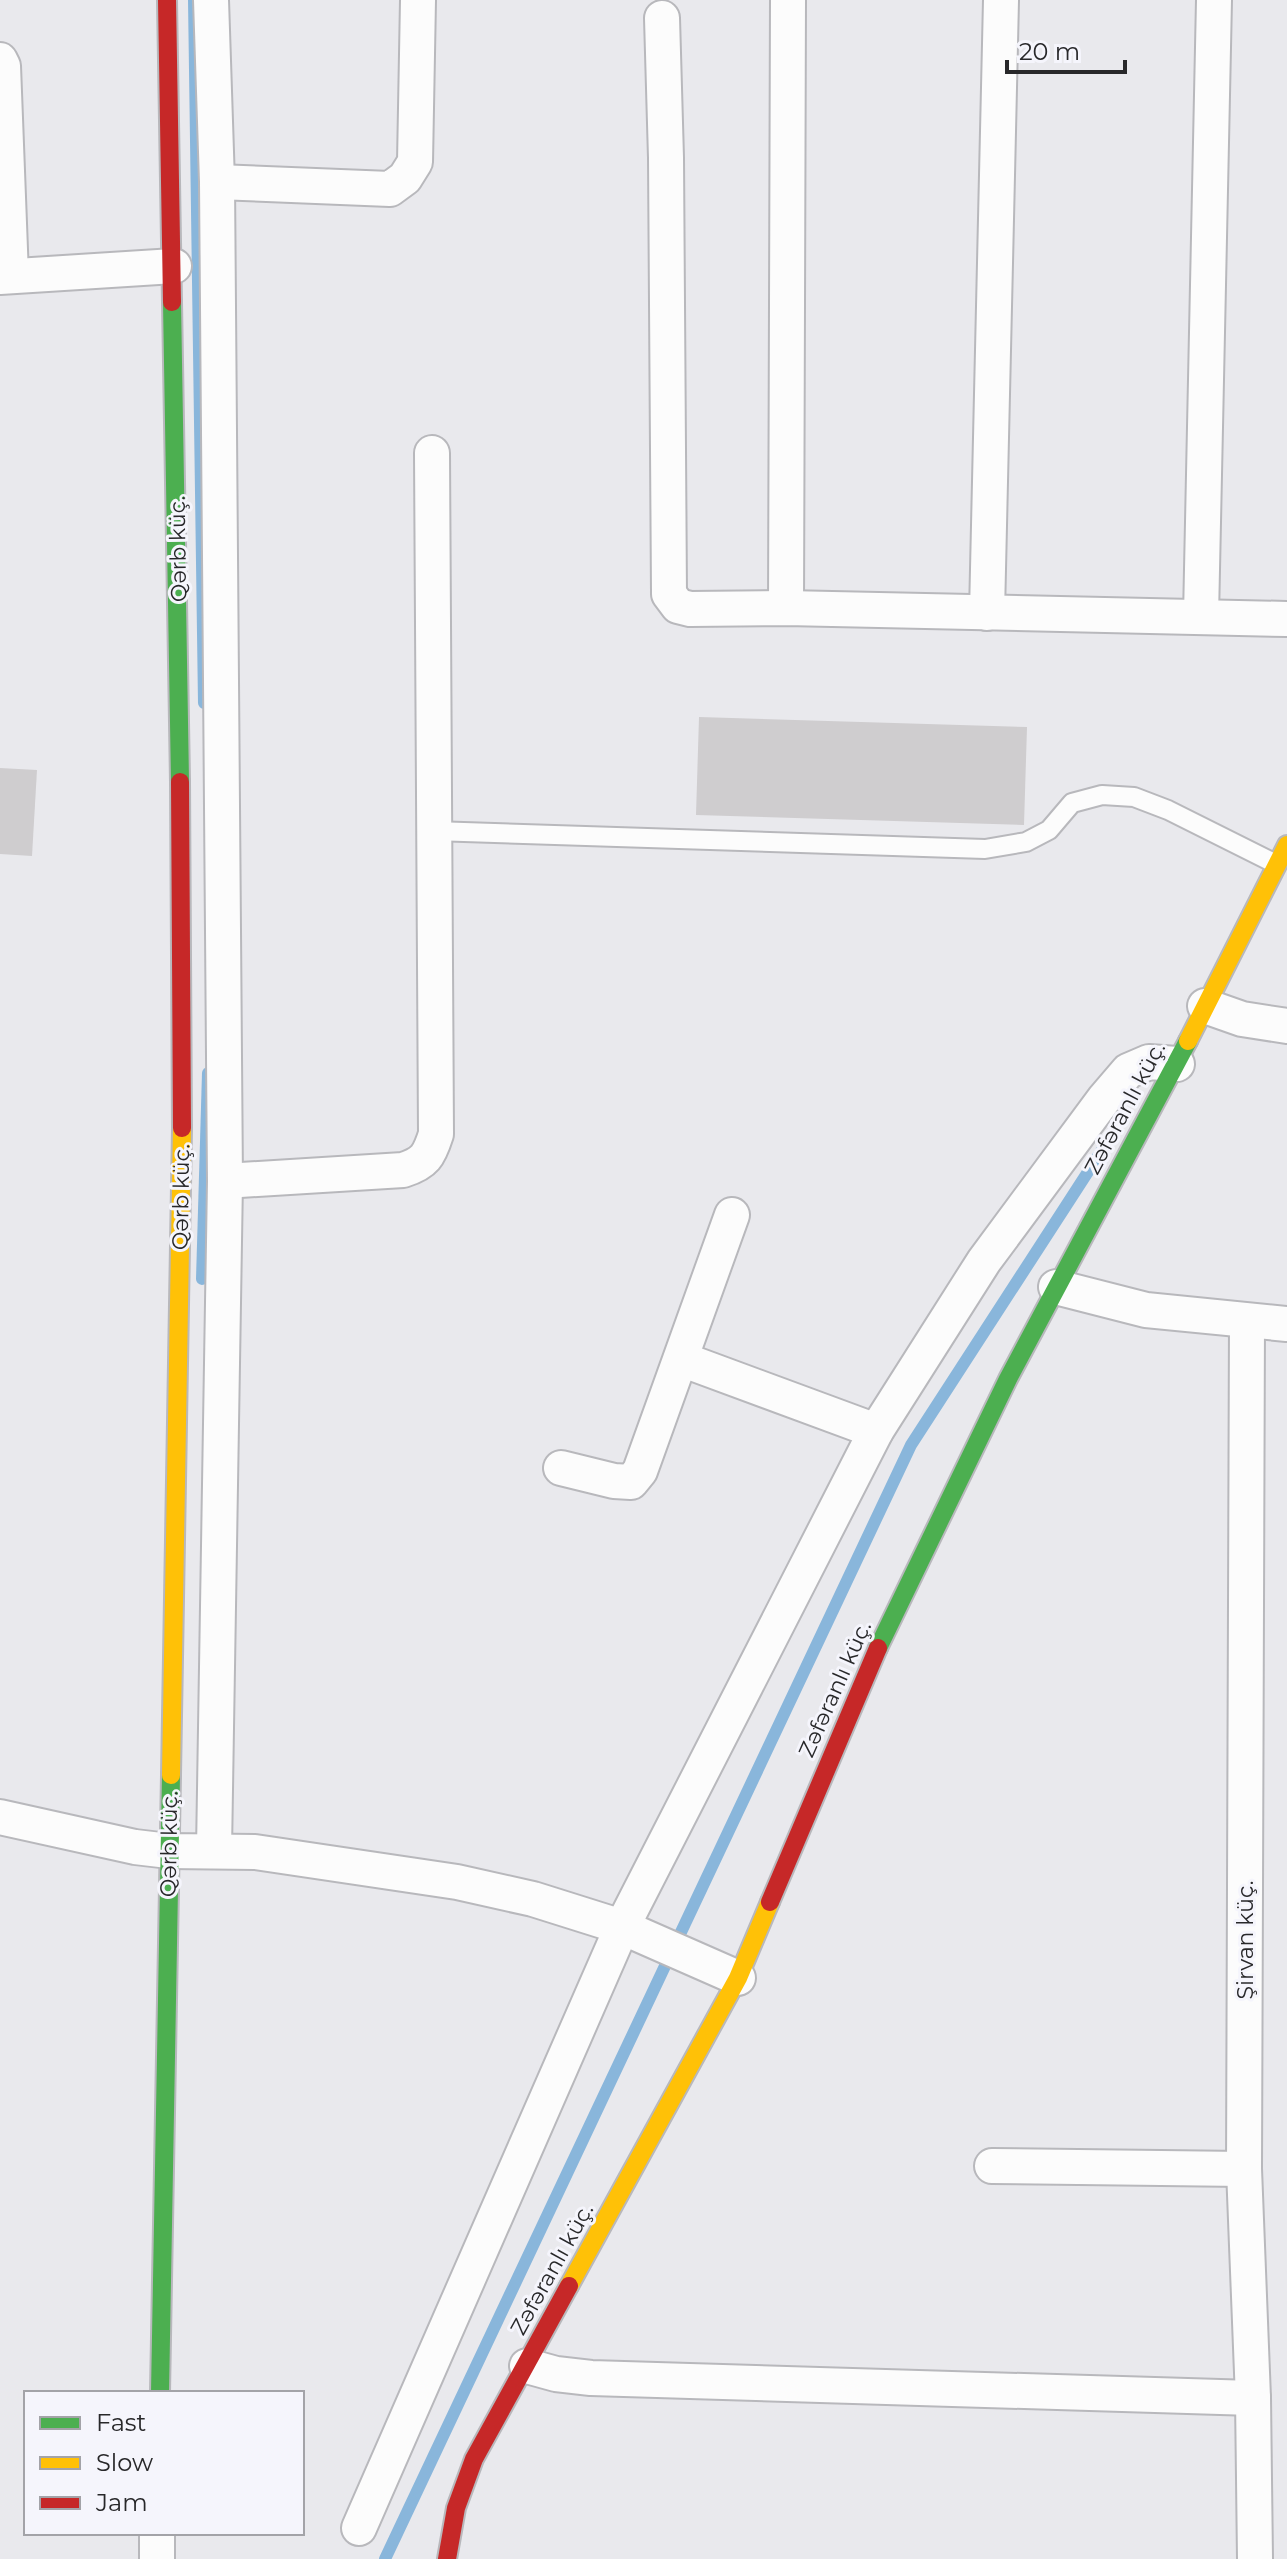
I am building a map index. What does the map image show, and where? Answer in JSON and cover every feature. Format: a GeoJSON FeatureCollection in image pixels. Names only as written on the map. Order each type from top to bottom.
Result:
{"type":"FeatureCollection","features":[{"type":"Feature","properties":{"kind":"street","name":"Qərb küç."},"geometry":{"type":"LineString","coordinates":[[160,2391],[182,1174],[182,895],[174,266],[167,0]]}},
{"type":"Feature","properties":{"kind":"street","name":"Qərb küç."},"geometry":{"type":"LineString","coordinates":[[211,0],[217,182],[225,1181],[214,1850]]}},
{"type":"Feature","properties":{"kind":"street"},"geometry":{"type":"LineString","coordinates":[[217,182],[390,189],[405,178],[415,162],[418,0]]}},
{"type":"Feature","properties":{"kind":"street"},"geometry":{"type":"LineString","coordinates":[[786,608],[788,0]]}},
{"type":"Feature","properties":{"kind":"street"},"geometry":{"type":"LineString","coordinates":[[987,613],[1001,0]]}},
{"type":"Feature","properties":{"kind":"street"},"geometry":{"type":"LineString","coordinates":[[1201,617],[1214,0]]}},
{"type":"Feature","properties":{"kind":"street"},"geometry":{"type":"LineString","coordinates":[[662,18],[669,594],[678,606],[690,609],[786,608],[1287,619]]}},
{"type":"Feature","properties":{"kind":"street"},"geometry":{"type":"LineString","coordinates":[[0,60],[3,66],[6,276],[174,266]]}},
{"type":"Feature","properties":{"kind":"street"},"geometry":{"type":"LineString","coordinates":[[225,1181],[403,1170],[418,1165],[430,1153],[436,1134],[432,453]]}},
{"type":"Feature","properties":{"kind":"street","name":"Zəfəranlı küç."},"geometry":{"type":"LineString","coordinates":[[447,2559],[457,2500],[474,2459],[738,1978],[876,1653],[1008,1379],[1177,1064],[1287,845]]}},
{"type":"Feature","properties":{"kind":"street"},"geometry":{"type":"LineString","coordinates":[[1205,1006],[1242,1019],[1287,1026]]}},
{"type":"Feature","properties":{"kind":"street"},"geometry":{"type":"LineString","coordinates":[[359,2528],[622,1927],[876,1431],[984,1261],[1104,1099],[1128,1071],[1149,1062],[1177,1064]]}},
{"type":"Feature","properties":{"kind":"street"},"geometry":{"type":"LineString","coordinates":[[561,1468],[631,1482],[640,1471],[732,1215]]}},
{"type":"Feature","properties":{"kind":"street"},"geometry":{"type":"LineString","coordinates":[[1056,1287],[1146,1310],[1287,1324]]}},
{"type":"Feature","properties":{"kind":"street","name":"Şirvan küç."},"geometry":{"type":"LineString","coordinates":[[1247,1321],[1244,2169],[1253,2398],[1255,2559]]}},
{"type":"Feature","properties":{"kind":"street"},"geometry":{"type":"LineString","coordinates":[[681,1359],[876,1431]]}},
{"type":"Feature","properties":{"kind":"street"},"geometry":{"type":"LineString","coordinates":[[0,1817],[123,1845],[169,1851],[255,1852],[457,1882],[533,1899],[622,1927],[738,1978]]}},
{"type":"Feature","properties":{"kind":"street"},"geometry":{"type":"LineString","coordinates":[[992,2166],[1244,2169]]}},
{"type":"Feature","properties":{"kind":"street"},"geometry":{"type":"LineString","coordinates":[[527,2366],[556,2374],[606,2379],[1253,2398]]}},
{"type":"Feature","properties":{"kind":"street"},"geometry":{"type":"LineString","coordinates":[[157,2535],[157,2559]]}},
{"type":"Feature","properties":{"kind":"lane"},"geometry":{"type":"LineString","coordinates":[[433,831],[985,849],[1026,842],[1049,830],[1072,803],[1102,795],[1134,797],[1168,810],[1276,864]]}},
{"type":"Feature","properties":{"kind":"building"},"geometry":{"type":"Polygon","coordinates":[[[699,717],[1027,727],[1024,825],[696,815],[699,717]]]}},
{"type":"Feature","properties":{"kind":"building"},"geometry":{"type":"Polygon","coordinates":[[[0,768],[37,770],[32,856],[0,854],[0,768]]]}},
{"type":"Feature","properties":{"kind":"waterway"},"geometry":{"type":"LineString","coordinates":[[194,0],[204,703]]}},
{"type":"Feature","properties":{"kind":"waterway"},"geometry":{"type":"LineString","coordinates":[[202,1279],[208,1073]]}},
{"type":"Feature","properties":{"kind":"waterway"},"geometry":{"type":"LineString","coordinates":[[385,2559],[911,1445],[1106,1144]]}},
{"type":"Feature","properties":{"kind":"traffic: fast"},"geometry":{"type":"LineString","coordinates":[[172,302],[180,782]]}},
{"type":"Feature","properties":{"kind":"traffic: fast"},"geometry":{"type":"LineString","coordinates":[[878,1648],[1008,1379],[1188,1041]]}},
{"type":"Feature","properties":{"kind":"traffic: fast"},"geometry":{"type":"LineString","coordinates":[[160,2391],[171,1775]]}},
{"type":"Feature","properties":{"kind":"traffic: slow"},"geometry":{"type":"LineString","coordinates":[[1188,1041],[1287,845]]}},
{"type":"Feature","properties":{"kind":"traffic: slow"},"geometry":{"type":"LineString","coordinates":[[171,1775],[182,1128]]}},
{"type":"Feature","properties":{"kind":"traffic: slow"},"geometry":{"type":"LineString","coordinates":[[569,2286],[738,1978],[770,1902]]}},
{"type":"Feature","properties":{"kind":"traffic: jam"},"geometry":{"type":"LineString","coordinates":[[167,0],[172,302]]}},
{"type":"Feature","properties":{"kind":"traffic: jam"},"geometry":{"type":"LineString","coordinates":[[180,782],[182,1128]]}},
{"type":"Feature","properties":{"kind":"traffic: jam"},"geometry":{"type":"LineString","coordinates":[[770,1902],[878,1648]]}},
{"type":"Feature","properties":{"kind":"traffic: jam"},"geometry":{"type":"LineString","coordinates":[[447,2559],[456,2508],[474,2459],[569,2286]]}}]}
